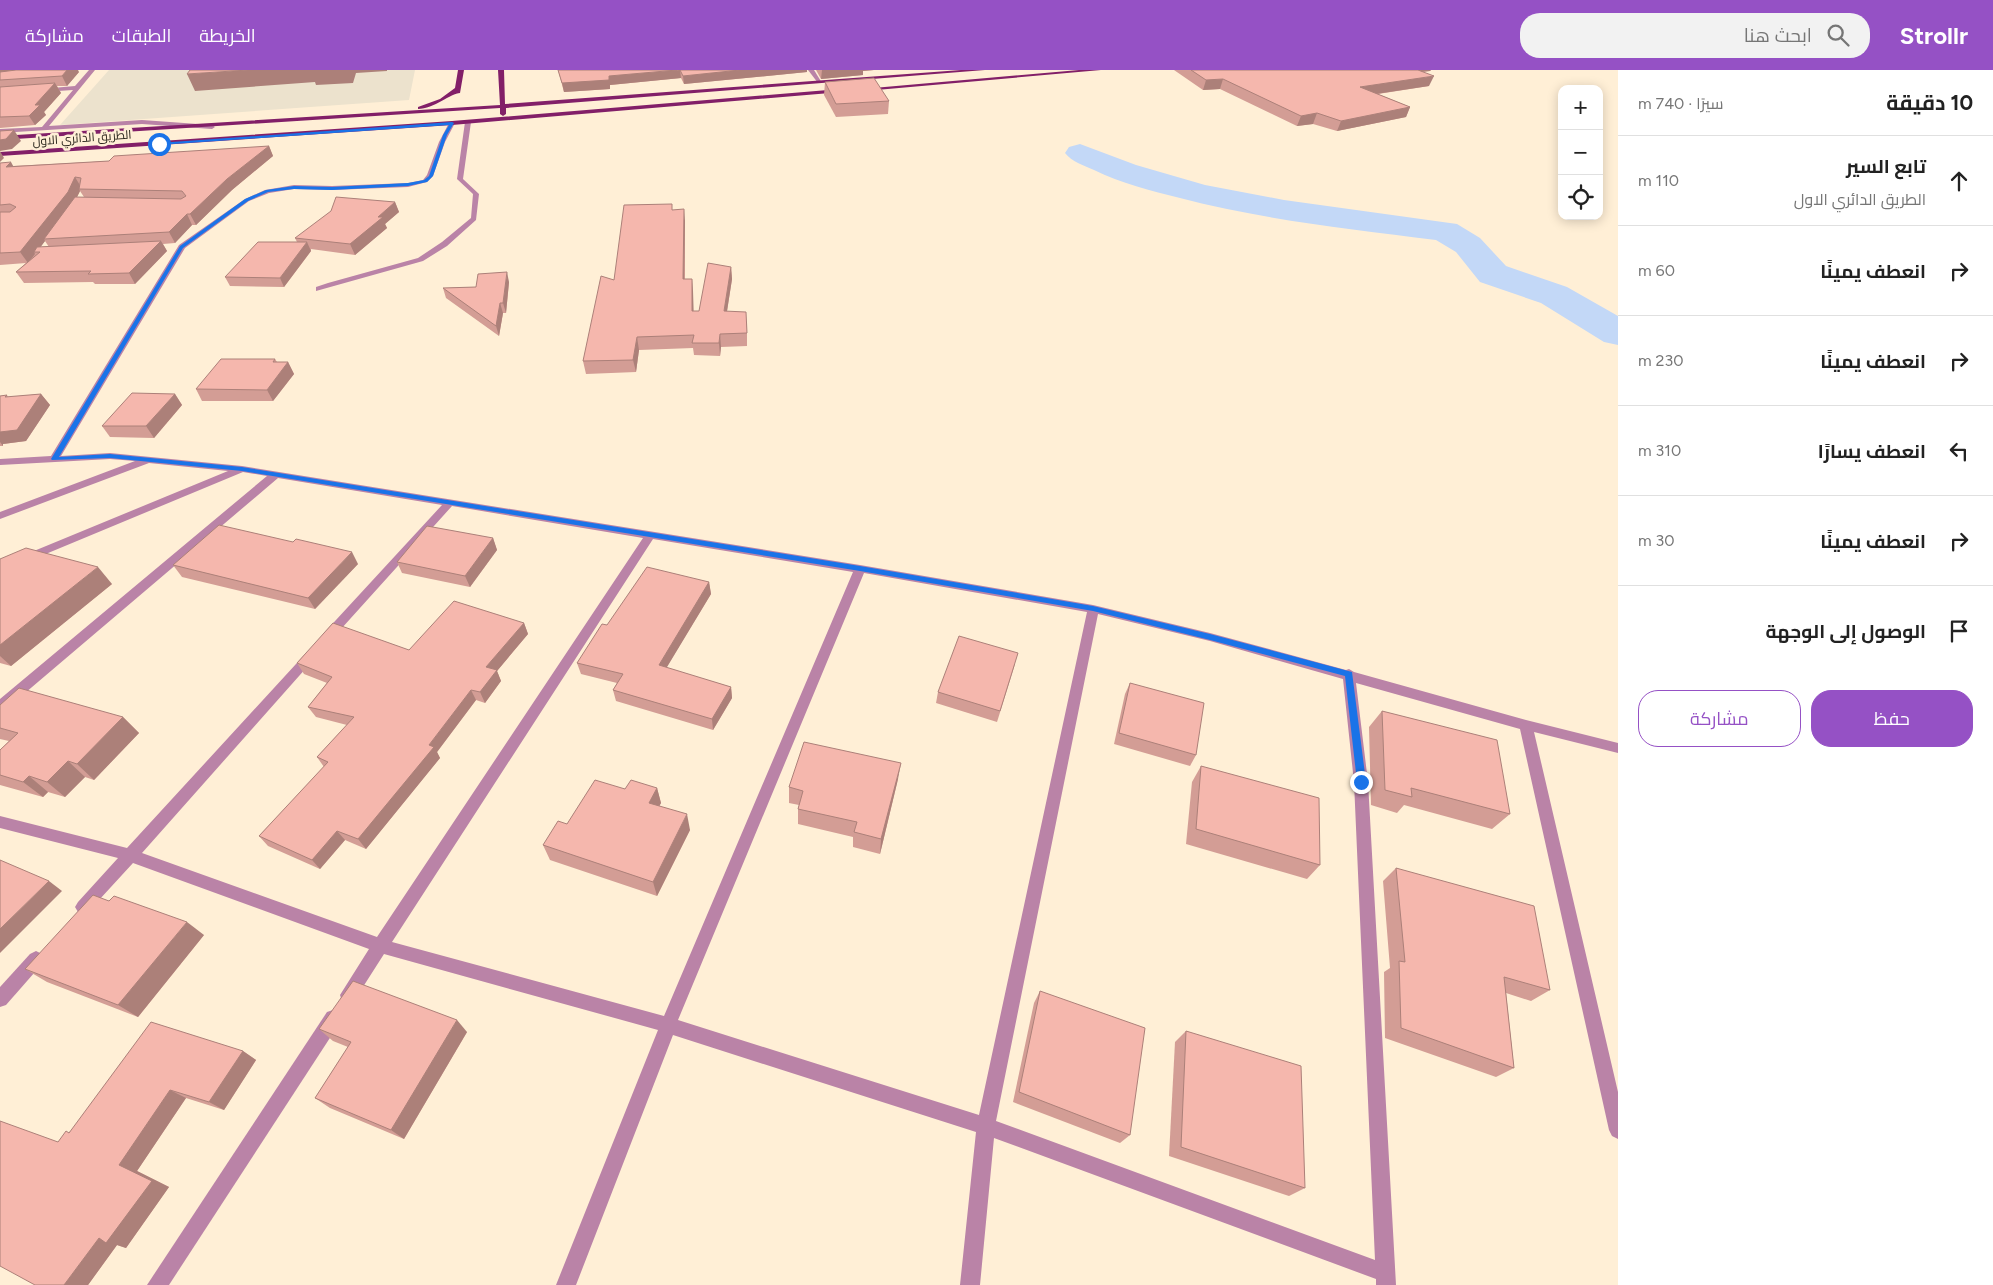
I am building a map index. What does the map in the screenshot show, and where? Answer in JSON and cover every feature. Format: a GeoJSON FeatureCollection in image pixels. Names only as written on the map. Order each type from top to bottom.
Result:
{"type":"FeatureCollection","features":[{"type":"Feature","properties":{"kind":"main road"},"geometry":{"type":"LineString","coordinates":[[452,123],[461,70]]}},
{"type":"Feature","properties":{"kind":"main road"},"geometry":{"type":"LineString","coordinates":[[502,70],[503,119]]}},
{"type":"Feature","properties":{"kind":"main road","name":"الطريق الدائري الاول"},"geometry":{"type":"LineString","coordinates":[[0,138],[169,130],[389,115],[982,70]]}},
{"type":"Feature","properties":{"kind":"main road"},"geometry":{"type":"LineString","coordinates":[[860,90],[1098,70]]}},
{"type":"Feature","properties":{"kind":"main road"},"geometry":{"type":"LineString","coordinates":[[389,115],[436,102],[452,94],[460,84]]}},
{"type":"Feature","properties":{"kind":"main road","name":"الطريق الدائري الاول"},"geometry":{"type":"LineString","coordinates":[[0,154],[468,122],[850,90]]}},
{"type":"Feature","properties":{"kind":"main road"},"geometry":{"type":"LineString","coordinates":[[159,144],[169,130]]}},
{"type":"Feature","properties":{"kind":"street"},"geometry":{"type":"LineString","coordinates":[[44,128],[92,70]]}},
{"type":"Feature","properties":{"kind":"street"},"geometry":{"type":"LineString","coordinates":[[811,70],[820,82]]}},
{"type":"Feature","properties":{"kind":"street"},"geometry":{"type":"LineString","coordinates":[[39,91],[78,88]]}},
{"type":"Feature","properties":{"kind":"street"},"geometry":{"type":"LineString","coordinates":[[0,131],[142,122],[212,127]]}},
{"type":"Feature","properties":{"kind":"street"},"geometry":{"type":"LineString","coordinates":[[319,289],[339,280],[414,262],[449,241],[474,219],[476,194],[460,179],[468,122]]}},
{"type":"Feature","properties":{"kind":"street"},"geometry":{"type":"LineString","coordinates":[[54,459],[182,247],[247,200],[268,191],[294,188],[408,185],[425,181],[430,176],[445,135],[452,123]]}},
{"type":"Feature","properties":{"kind":"street"},"geometry":{"type":"LineString","coordinates":[[172,248],[182,247]]}},
{"type":"Feature","properties":{"kind":"street"},"geometry":{"type":"LineString","coordinates":[[0,462],[110,456],[242,469],[650,536],[860,568],[1093,609],[1210,637],[1349,674],[1526,725],[1618,748]]}},
{"type":"Feature","properties":{"kind":"street"},"geometry":{"type":"LineString","coordinates":[[0,516],[149,460]]}},
{"type":"Feature","properties":{"kind":"street"},"geometry":{"type":"LineString","coordinates":[[0,569],[242,469]]}},
{"type":"Feature","properties":{"kind":"street"},"geometry":{"type":"LineString","coordinates":[[0,706],[276,474]]}},
{"type":"Feature","properties":{"kind":"street"},"geometry":{"type":"LineString","coordinates":[[72,919],[449,503]]}},
{"type":"Feature","properties":{"kind":"street"},"geometry":{"type":"LineString","coordinates":[[157,1285],[650,536]]}},
{"type":"Feature","properties":{"kind":"street"},"geometry":{"type":"LineString","coordinates":[[566,1285],[668,1025],[860,568]]}},
{"type":"Feature","properties":{"kind":"street"},"geometry":{"type":"LineString","coordinates":[[970,1285],[986,1126],[1093,609]]}},
{"type":"Feature","properties":{"kind":"street"},"geometry":{"type":"LineString","coordinates":[[0,822],[130,854],[381,946],[668,1025],[986,1126],[1386,1279],[1361,782],[1349,674]]}},
{"type":"Feature","properties":{"kind":"street"},"geometry":{"type":"LineString","coordinates":[[1526,725],[1618,1130]]}},
{"type":"Feature","properties":{"kind":"street"},"geometry":{"type":"LineString","coordinates":[[0,999],[46,948]]}},
{"type":"Feature","properties":{"kind":"shaded area"},"geometry":{"type":"Polygon","coordinates":[[[109,70],[415,70],[409,100],[60,125],[109,70]]]}},
{"type":"Feature","properties":{"kind":"building"},"geometry":{"type":"Polygon","coordinates":[[[16,70],[67,70],[62,76],[0,80],[0,72],[16,70]]]}},
{"type":"Feature","properties":{"kind":"building"},"geometry":{"type":"Polygon","coordinates":[[[190,70],[248,70],[187,74],[190,70]]]}},
{"type":"Feature","properties":{"kind":"building"},"geometry":{"type":"Polygon","coordinates":[[[558,70],[677,70],[609,76],[609,80],[562,83],[558,70]]]}},
{"type":"Feature","properties":{"kind":"building"},"geometry":{"type":"Polygon","coordinates":[[[680,70],[740,70],[683,76],[680,70]]]}},
{"type":"Feature","properties":{"kind":"building"},"geometry":{"type":"Polygon","coordinates":[[[1191,70],[1418,70],[1434,76],[1360,87],[1410,107],[1341,121],[1317,113],[1301,116],[1223,79],[1206,80],[1191,70]]]}},
{"type":"Feature","properties":{"kind":"building"},"geometry":{"type":"Polygon","coordinates":[[[874,78],[889,101],[836,104],[825,82],[874,78]]]}},
{"type":"Feature","properties":{"kind":"building"},"geometry":{"type":"Polygon","coordinates":[[[55,83],[35,105],[40,105],[29,116],[0,117],[0,87],[55,83]]]}},
{"type":"Feature","properties":{"kind":"building"},"geometry":{"type":"Polygon","coordinates":[[[14,130],[6,139],[0,140],[0,131],[14,130]]]}},
{"type":"Feature","properties":{"kind":"building"},"geometry":{"type":"Polygon","coordinates":[[[269,146],[227,179],[169,232],[44,239],[75,197],[181,199],[186,196],[182,191],[79,189],[81,178],[75,177],[68,192],[20,252],[0,253],[0,212],[10,212],[16,207],[10,204],[0,205],[0,163],[11,162],[6,167],[109,161],[114,156],[269,146]]]}},
{"type":"Feature","properties":{"kind":"building"},"geometry":{"type":"Polygon","coordinates":[[[336,197],[395,202],[378,217],[383,217],[350,244],[295,238],[331,211],[336,197]]]}},
{"type":"Feature","properties":{"kind":"building"},"geometry":{"type":"Polygon","coordinates":[[[672,204],[672,210],[684,209],[683,279],[692,279],[692,311],[699,311],[708,263],[731,267],[724,311],[746,312],[747,333],[720,334],[719,343],[692,343],[694,335],[637,337],[633,360],[583,361],[601,276],[614,280],[624,205],[672,204]]]}},
{"type":"Feature","properties":{"kind":"building"},"geometry":{"type":"Polygon","coordinates":[[[161,241],[129,273],[88,274],[91,271],[16,272],[40,252],[34,252],[37,247],[161,241]]]}},
{"type":"Feature","properties":{"kind":"building"},"geometry":{"type":"Polygon","coordinates":[[[258,242],[307,242],[280,278],[225,277],[258,242]]]}},
{"type":"Feature","properties":{"kind":"building"},"geometry":{"type":"Polygon","coordinates":[[[507,272],[503,303],[500,303],[496,326],[443,288],[476,287],[478,274],[507,272]]]}},
{"type":"Feature","properties":{"kind":"building"},"geometry":{"type":"Polygon","coordinates":[[[221,359],[275,359],[273,362],[288,362],[267,390],[196,389],[221,359]]]}},
{"type":"Feature","properties":{"kind":"building"},"geometry":{"type":"Polygon","coordinates":[[[132,393],[175,394],[146,426],[102,426],[132,393]]]}},
{"type":"Feature","properties":{"kind":"building"},"geometry":{"type":"Polygon","coordinates":[[[41,394],[17,430],[0,432],[0,396],[41,394]]]}},
{"type":"Feature","properties":{"kind":"building"},"geometry":{"type":"Polygon","coordinates":[[[219,525],[293,542],[296,539],[352,552],[308,598],[173,565],[219,525]]]}},
{"type":"Feature","properties":{"kind":"building"},"geometry":{"type":"Polygon","coordinates":[[[427,526],[493,538],[465,576],[397,562],[427,526]]]}},
{"type":"Feature","properties":{"kind":"building"},"geometry":{"type":"Polygon","coordinates":[[[26,548],[98,567],[0,645],[0,559],[26,548]]]}},
{"type":"Feature","properties":{"kind":"building"},"geometry":{"type":"Polygon","coordinates":[[[647,567],[709,582],[659,665],[731,687],[712,719],[613,690],[623,674],[577,663],[602,624],[607,625],[647,567]]]}},
{"type":"Feature","properties":{"kind":"building"},"geometry":{"type":"Polygon","coordinates":[[[454,601],[524,623],[486,667],[497,670],[480,692],[471,690],[429,745],[434,747],[358,839],[337,831],[312,860],[259,836],[328,762],[317,757],[354,717],[308,707],[332,677],[297,663],[333,623],[409,650],[454,601]]]}},
{"type":"Feature","properties":{"kind":"building"},"geometry":{"type":"Polygon","coordinates":[[[959,636],[1018,653],[1000,711],[938,692],[959,636]]]}},
{"type":"Feature","properties":{"kind":"building"},"geometry":{"type":"Polygon","coordinates":[[[1130,683],[1204,703],[1196,755],[1119,733],[1130,683]]]}},
{"type":"Feature","properties":{"kind":"building"},"geometry":{"type":"Polygon","coordinates":[[[19,688],[123,717],[77,764],[68,761],[47,782],[29,776],[23,782],[0,775],[0,750],[18,733],[0,728],[0,705],[19,688]]]}},
{"type":"Feature","properties":{"kind":"building"},"geometry":{"type":"Polygon","coordinates":[[[1382,711],[1497,740],[1510,814],[1411,788],[1412,797],[1385,790],[1382,711]]]}},
{"type":"Feature","properties":{"kind":"building"},"geometry":{"type":"Polygon","coordinates":[[[804,742],[901,763],[881,839],[854,832],[857,822],[798,809],[803,791],[789,787],[804,742]]]}},
{"type":"Feature","properties":{"kind":"building"},"geometry":{"type":"Polygon","coordinates":[[[1201,766],[1319,798],[1320,865],[1196,829],[1201,766]]]}},
{"type":"Feature","properties":{"kind":"building"},"geometry":{"type":"Polygon","coordinates":[[[595,780],[625,789],[631,780],[657,788],[649,803],[687,814],[653,882],[543,845],[558,821],[567,824],[595,780]]]}},
{"type":"Feature","properties":{"kind":"building"},"geometry":{"type":"Polygon","coordinates":[[[0,860],[49,881],[0,929],[0,860]]]}},
{"type":"Feature","properties":{"kind":"building"},"geometry":{"type":"Polygon","coordinates":[[[1396,868],[1534,906],[1550,990],[1504,977],[1514,1068],[1401,1028],[1399,961],[1405,962],[1396,868]]]}},
{"type":"Feature","properties":{"kind":"building"},"geometry":{"type":"Polygon","coordinates":[[[93,895],[109,901],[114,896],[187,922],[118,1005],[25,969],[93,895]]]}},
{"type":"Feature","properties":{"kind":"building"},"geometry":{"type":"Polygon","coordinates":[[[353,981],[457,1020],[391,1130],[315,1098],[351,1042],[319,1029],[353,981]]]}},
{"type":"Feature","properties":{"kind":"building"},"geometry":{"type":"Polygon","coordinates":[[[1040,991],[1145,1028],[1130,1135],[1019,1092],[1040,991]]]}},
{"type":"Feature","properties":{"kind":"building"},"geometry":{"type":"Polygon","coordinates":[[[151,1022],[243,1051],[209,1102],[170,1090],[119,1165],[152,1181],[106,1243],[99,1238],[64,1285],[35,1285],[0,1266],[0,1121],[58,1142],[66,1131],[69,1133],[151,1022]]]}},
{"type":"Feature","properties":{"kind":"building"},"geometry":{"type":"Polygon","coordinates":[[[1186,1031],[1301,1066],[1305,1188],[1181,1147],[1186,1031]]]}},
{"type":"Feature","properties":{"kind":"waterway"},"geometry":{"type":"LineString","coordinates":[[1080,153],[1114,168],[1164,184],[1243,203],[1324,216],[1445,231],[1468,245],[1493,274],[1554,295],[1618,333]]}},
{"type":"Feature","properties":{"kind":"route"},"geometry":{"type":"LineString","coordinates":[[159,144],[452,123],[445,135],[430,176],[425,181],[408,185],[294,188],[268,191],[247,200],[182,247],[54,459],[110,456],[242,469],[650,536],[860,568],[1093,609],[1210,637],[1349,674],[1361,782]]}}]}
